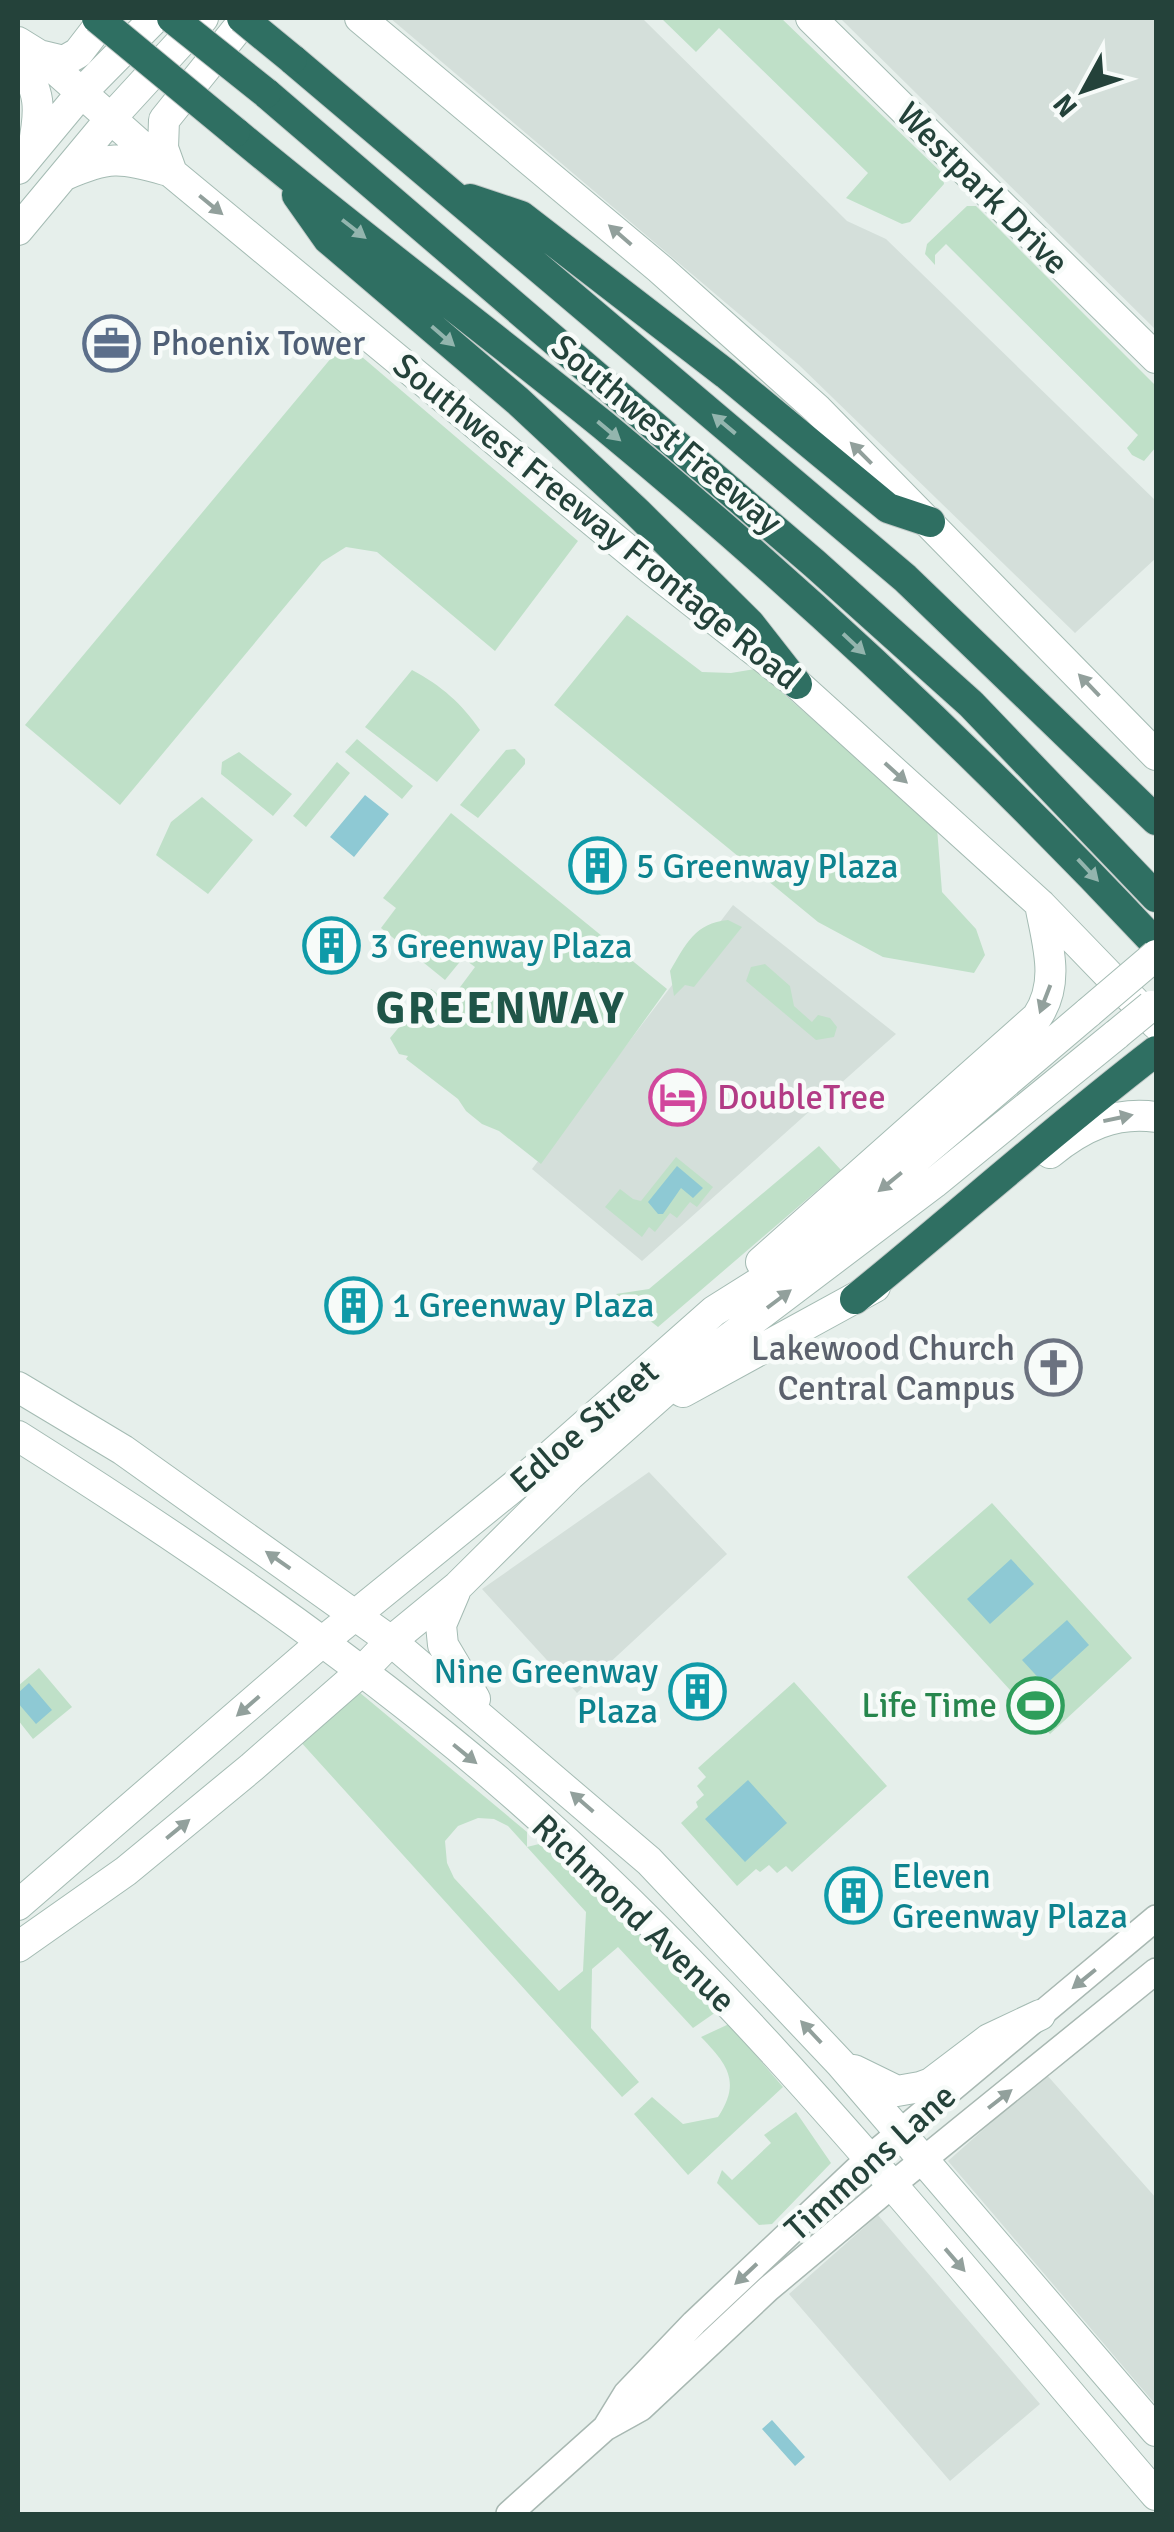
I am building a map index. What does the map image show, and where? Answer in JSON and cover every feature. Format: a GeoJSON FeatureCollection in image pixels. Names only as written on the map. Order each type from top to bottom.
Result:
{"type":"FeatureCollection","features":[{"type":"Feature","properties":{"kind":"highway","name":"Southwest Freeway"},"geometry":{"type":"LineString","coordinates":[[97,18],[278,168],[603,426],[845,635],[1065,846],[1156,944]]}},
{"type":"Feature","properties":{"kind":"highway"},"geometry":{"type":"LineString","coordinates":[[172,18],[496,288],[815,564],[971,704],[1156,897]]}},
{"type":"Feature","properties":{"kind":"highway","name":"Southwest Freeway"},"geometry":{"type":"LineString","coordinates":[[244,18],[905,578],[1156,820]]}},
{"type":"Feature","properties":{"kind":"highway"},"geometry":{"type":"LineString","coordinates":[[278,168],[328,239],[518,401],[636,512],[750,624],[797,684]]}},
{"type":"Feature","properties":{"kind":"highway"},"geometry":{"type":"LineString","coordinates":[[454,194],[522,216],[726,374],[888,508],[930,522]]}},
{"type":"Feature","properties":{"kind":"highway"},"geometry":{"type":"LineString","coordinates":[[496,288],[872,597],[1022,741],[1156,881]]}},
{"type":"Feature","properties":{"kind":"highway"},"geometry":{"type":"LineString","coordinates":[[854,1299],[1071,1116],[1156,1051]]}},
{"type":"Feature","properties":{"kind":"main road"},"geometry":{"type":"LineString","coordinates":[[25,160],[39,104],[25,51],[64,61],[78,53],[105,18]]}},
{"type":"Feature","properties":{"kind":"main road"},"geometry":{"type":"LineString","coordinates":[[25,160],[82,92],[155,18]]}},
{"type":"Feature","properties":{"kind":"main road"},"geometry":{"type":"LineString","coordinates":[[18,230],[112,117],[202,18]]}},
{"type":"Feature","properties":{"kind":"main road"},"geometry":{"type":"LineString","coordinates":[[172,173],[163,148],[164,120],[244,18]]}},
{"type":"Feature","properties":{"kind":"main road"},"geometry":{"type":"LineString","coordinates":[[360,18],[674,282],[817,410],[1156,756]]}},
{"type":"Feature","properties":{"kind":"main road","name":"Westpark Drive"},"geometry":{"type":"LineString","coordinates":[[810,18],[1156,358]]}},
{"type":"Feature","properties":{"kind":"main road","name":"Southwest Freeway Frontage Road"},"geometry":{"type":"LineString","coordinates":[[25,51],[82,92],[172,173],[651,569],[797,684],[1040,904],[1156,1024]]}},
{"type":"Feature","properties":{"kind":"main road"},"geometry":{"type":"LineString","coordinates":[[61,176],[109,158],[126,158],[172,173]]}},
{"type":"Feature","properties":{"kind":"main road"},"geometry":{"type":"LineString","coordinates":[[714,1311],[768,1256],[1037,1018],[1051,988],[1049,948],[1040,904]]}},
{"type":"Feature","properties":{"kind":"main road","name":"Edloe Street"},"geometry":{"type":"LineString","coordinates":[[18,1905],[322,1642],[626,1425],[698,1361],[934,1183],[973,1130],[1156,955]]}},
{"type":"Feature","properties":{"kind":"main road","name":"Edloe Street"},"geometry":{"type":"LineString","coordinates":[[18,1947],[101,1888],[252,1767],[458,1586],[544,1481],[714,1311],[790,1262],[1156,1002]]}},
{"type":"Feature","properties":{"kind":"main road"},"geometry":{"type":"LineString","coordinates":[[626,1425],[916,1263],[1076,1132],[1103,1120],[1136,1114],[1156,1117]]}},
{"type":"Feature","properties":{"kind":"main road","name":"Richmond Avenue"},"geometry":{"type":"LineString","coordinates":[[18,1387],[123,1450],[392,1641],[649,1861],[841,2064],[1156,2431]]}},
{"type":"Feature","properties":{"kind":"main road","name":"Richmond Avenue"},"geometry":{"type":"LineString","coordinates":[[18,1436],[100,1487],[363,1670],[497,1780],[622,1896],[765,2042],[1155,2493]]}},
{"type":"Feature","properties":{"kind":"main road"},"geometry":{"type":"LineString","coordinates":[[458,1586],[440,1625],[443,1645],[490,1723]]}},
{"type":"Feature","properties":{"kind":"main road"},"geometry":{"type":"LineString","coordinates":[[75,1856],[101,1888]]}},
{"type":"Feature","properties":{"kind":"main road"},"geometry":{"type":"LineString","coordinates":[[622,1896],[649,1861]]}},
{"type":"Feature","properties":{"kind":"main road"},"geometry":{"type":"LineString","coordinates":[[841,2064],[898,2091],[920,2087],[989,2039],[1040,2015]]}},
{"type":"Feature","properties":{"kind":"street","name":"Timmons Lane"},"geometry":{"type":"LineString","coordinates":[[704,2332],[868,2159],[1156,1918]]}},
{"type":"Feature","properties":{"kind":"street","name":"Timmons Lane"},"geometry":{"type":"LineString","coordinates":[[509,2514],[605,2428],[626,2394],[1156,1971]]}},
{"type":"Feature","properties":{"kind":"shaded area"},"geometry":{"type":"Polygon","coordinates":[[[390,18],[642,18],[847,221],[886,239],[1156,501],[1156,558],[1075,633],[799,365],[390,18]]]}},
{"type":"Feature","properties":{"kind":"shaded area"},"geometry":{"type":"Polygon","coordinates":[[[840,18],[1156,18],[1156,330],[840,18]]]}},
{"type":"Feature","properties":{"kind":"shaded area"},"geometry":{"type":"Polygon","coordinates":[[[733,905],[896,1034],[642,1261],[532,1169],[733,905]]]}},
{"type":"Feature","properties":{"kind":"shaded area"},"geometry":{"type":"Polygon","coordinates":[[[649,1472],[727,1554],[577,1693],[482,1589],[649,1472]]]}},
{"type":"Feature","properties":{"kind":"shaded area"},"geometry":{"type":"Polygon","coordinates":[[[1046,2074],[1156,2198],[1156,2405],[948,2161],[1046,2074]]]}},
{"type":"Feature","properties":{"kind":"shaded area"},"geometry":{"type":"Polygon","coordinates":[[[878,2215],[1040,2404],[950,2481],[789,2294],[878,2215]]]}},
{"type":"Feature","properties":{"kind":"green space"},"geometry":{"type":"Polygon","coordinates":[[[661,18],[781,18],[942,173],[944,184],[910,222],[902,224],[846,198],[868,173],[719,28],[696,52],[661,18]]]}},
{"type":"Feature","properties":{"kind":"green space"},"geometry":{"type":"Polygon","coordinates":[[[967,206],[976,206],[1156,386],[1156,447],[1144,461],[1127,448],[1138,435],[946,244],[935,255],[935,265],[925,254],[927,244],[967,206]]]}},
{"type":"Feature","properties":{"kind":"green space"},"geometry":{"type":"Polygon","coordinates":[[[342,345],[348,345],[578,541],[495,651],[377,552],[346,547],[322,562],[120,805],[25,725],[342,345]]]}},
{"type":"Feature","properties":{"kind":"green space"},"geometry":{"type":"Polygon","coordinates":[[[627,615],[702,672],[755,669],[937,828],[942,892],[976,929],[985,955],[974,973],[883,957],[818,922],[554,705],[627,615]]]}},
{"type":"Feature","properties":{"kind":"green space"},"geometry":{"type":"Polygon","coordinates":[[[412,670],[450,696],[480,730],[437,782],[365,727],[412,670]]]}},
{"type":"Feature","properties":{"kind":"green space"},"geometry":{"type":"Polygon","coordinates":[[[357,739],[413,786],[402,799],[345,752],[357,739]]]}},
{"type":"Feature","properties":{"kind":"green space"},"geometry":{"type":"Polygon","coordinates":[[[515,749],[525,764],[478,818],[460,805],[506,750],[515,749]]]}},
{"type":"Feature","properties":{"kind":"green space"},"geometry":{"type":"Polygon","coordinates":[[[239,752],[292,794],[273,816],[221,774],[222,762],[239,752]]]}},
{"type":"Feature","properties":{"kind":"green space"},"geometry":{"type":"Polygon","coordinates":[[[337,762],[350,773],[306,827],[293,816],[337,762]]]}},
{"type":"Feature","properties":{"kind":"green space"},"geometry":{"type":"Polygon","coordinates":[[[202,797],[253,840],[208,894],[156,855],[171,822],[202,797]]]}},
{"type":"Feature","properties":{"kind":"green space"},"geometry":{"type":"Polygon","coordinates":[[[451,813],[667,989],[541,1164],[466,1111],[458,1099],[406,1059],[408,1056],[399,1054],[390,1038],[431,989],[449,1002],[475,967],[463,958],[445,980],[381,928],[396,908],[383,898],[451,813]]]}},
{"type":"Feature","properties":{"kind":"green space"},"geometry":{"type":"Polygon","coordinates":[[[728,920],[742,927],[694,987],[685,985],[674,996],[670,971],[687,944],[707,925],[728,920]]]}},
{"type":"Feature","properties":{"kind":"green space"},"geometry":{"type":"Polygon","coordinates":[[[765,964],[790,986],[794,1006],[812,1022],[818,1015],[830,1018],[837,1027],[834,1037],[816,1040],[746,981],[751,967],[765,964]]]}},
{"type":"Feature","properties":{"kind":"green space"},"geometry":{"type":"Polygon","coordinates":[[[819,1146],[841,1170],[658,1327],[616,1294],[649,1289],[819,1146]]]}},
{"type":"Feature","properties":{"kind":"green space"},"geometry":{"type":"Polygon","coordinates":[[[676,1157],[713,1187],[697,1207],[690,1202],[677,1218],[670,1213],[655,1232],[649,1227],[642,1237],[605,1207],[620,1189],[641,1201],[676,1157]]]}},
{"type":"Feature","properties":{"kind":"green space"},"geometry":{"type":"Polygon","coordinates":[[[992,1503],[1132,1658],[1050,1734],[907,1577],[992,1503]]]}},
{"type":"Feature","properties":{"kind":"green space"},"geometry":{"type":"Polygon","coordinates":[[[39,1668],[72,1707],[33,1739],[18,1720],[18,1686],[39,1668]]]}},
{"type":"Feature","properties":{"kind":"green space"},"geometry":{"type":"Polygon","coordinates":[[[794,1682],[887,1786],[792,1872],[786,1866],[777,1873],[769,1865],[760,1872],[756,1869],[737,1886],[681,1823],[704,1795],[697,1786],[706,1777],[698,1768],[794,1682]]]}},
{"type":"Feature","properties":{"kind":"green space"},"geometry":{"type":"Polygon","coordinates":[[[359,1692],[527,1832],[527,1847],[543,1843],[621,1913],[716,2012],[693,2028],[618,1947],[592,1969],[591,2028],[639,2082],[622,2097],[299,1740],[359,1692]],[[478,1818],[458,1826],[445,1841],[447,1863],[454,1878],[559,1991],[583,1971],[586,1912],[508,1826],[494,1819],[478,1818]]]}},
{"type":"Feature","properties":{"kind":"green space"},"geometry":{"type":"Polygon","coordinates":[[[729,2024],[783,2087],[688,2175],[634,2114],[652,2097],[683,2124],[718,2117],[729,2094],[728,2074],[701,2037],[729,2024]]]}},
{"type":"Feature","properties":{"kind":"green space"},"geometry":{"type":"Polygon","coordinates":[[[796,2112],[831,2163],[772,2224],[759,2225],[717,2183],[722,2170],[732,2180],[771,2143],[764,2135],[796,2112]]]}},
{"type":"Feature","properties":{"kind":"water"},"geometry":{"type":"Polygon","coordinates":[[[365,795],[389,814],[354,857],[330,837],[365,795]]]}},
{"type":"Feature","properties":{"kind":"water"},"geometry":{"type":"Polygon","coordinates":[[[677,1166],[703,1188],[693,1198],[681,1188],[663,1214],[658,1214],[648,1202],[677,1166]]]}},
{"type":"Feature","properties":{"kind":"water"},"geometry":{"type":"Polygon","coordinates":[[[1011,1559],[1034,1584],[990,1624],[967,1599],[1011,1559]]]}},
{"type":"Feature","properties":{"kind":"water"},"geometry":{"type":"Polygon","coordinates":[[[1067,1620],[1089,1645],[1045,1685],[1022,1660],[1067,1620]]]}},
{"type":"Feature","properties":{"kind":"water"},"geometry":{"type":"Polygon","coordinates":[[[29,1683],[52,1710],[36,1724],[18,1703],[18,1693],[29,1683]]]}},
{"type":"Feature","properties":{"kind":"water"},"geometry":{"type":"Polygon","coordinates":[[[748,1780],[787,1823],[745,1862],[705,1819],[748,1780]]]}},
{"type":"Feature","properties":{"kind":"water"},"geometry":{"type":"Polygon","coordinates":[[[772,2420],[805,2457],[795,2466],[762,2429],[772,2420]]]}},
{"type":"Feature","properties":{"kind":"place","name":"Phoenix Tower"},"geometry":{"type":"Point","coordinates":[112,343]}},
{"type":"Feature","properties":{"kind":"place","name":"5 Greenway Plaza"},"geometry":{"type":"Point","coordinates":[597,866]}},
{"type":"Feature","properties":{"kind":"place","name":"3 Greenway Plaza"},"geometry":{"type":"Point","coordinates":[331,946]}},
{"type":"Feature","properties":{"kind":"place","name":"DoubleTree"},"geometry":{"type":"Point","coordinates":[678,1097]}},
{"type":"Feature","properties":{"kind":"place","name":"1 Greenway Plaza"},"geometry":{"type":"Point","coordinates":[353,1305]}},
{"type":"Feature","properties":{"kind":"place","name":"Lakewood Church Central Campus"},"geometry":{"type":"Point","coordinates":[1054,1368]}},
{"type":"Feature","properties":{"kind":"place","name":"Nine Greenway Plaza"},"geometry":{"type":"Point","coordinates":[697,1691]}},
{"type":"Feature","properties":{"kind":"place","name":"Life Time"},"geometry":{"type":"Point","coordinates":[1036,1705]}},
{"type":"Feature","properties":{"kind":"place","name":"Eleven Greenway Plaza"},"geometry":{"type":"Point","coordinates":[853,1896]}},
{"type":"Feature","properties":{"kind":"district","name":"GREENWAY"},"geometry":{"type":"Point","coordinates":[501,1007]}}]}
